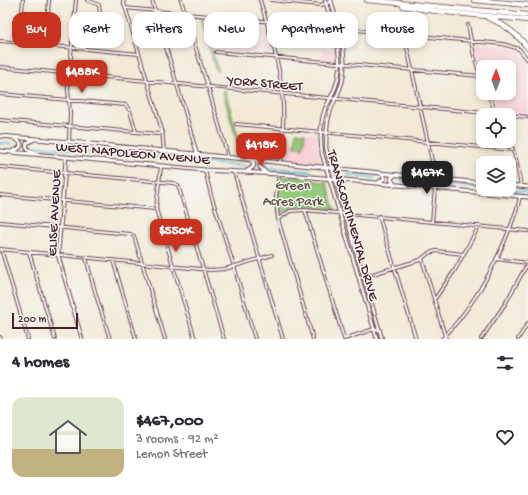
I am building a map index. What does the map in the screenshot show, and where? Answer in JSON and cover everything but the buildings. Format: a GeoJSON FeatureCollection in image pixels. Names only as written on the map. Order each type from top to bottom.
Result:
{"type":"FeatureCollection","features":[{"type":"Feature","properties":{"kind":"highway"},"geometry":{"type":"LineString","coordinates":[[367,0],[528,15]]}},
{"type":"Feature","properties":{"kind":"highway"},"geometry":{"type":"LineString","coordinates":[[474,0],[528,5]]}},
{"type":"Feature","properties":{"kind":"highway"},"geometry":{"type":"LineString","coordinates":[[390,2],[421,10],[528,20]]}},
{"type":"Feature","properties":{"kind":"highway"},"geometry":{"type":"LineString","coordinates":[[475,15],[492,19],[506,26],[518,36],[528,48]]}},
{"type":"Feature","properties":{"kind":"main road","name":"WEST NAPOLEON AVENUE"},"geometry":{"type":"LineString","coordinates":[[0,136],[164,150],[280,164],[476,182]]}},
{"type":"Feature","properties":{"kind":"main road"},"geometry":{"type":"LineString","coordinates":[[10,152],[16,151],[21,146],[20,142],[13,137]]}},
{"type":"Feature","properties":{"kind":"main road"},"geometry":{"type":"LineString","coordinates":[[34,139],[29,142],[27,147],[29,151],[36,154]]}},
{"type":"Feature","properties":{"kind":"main road","name":"WEST NAPOLEON AVENUE"},"geometry":{"type":"LineString","coordinates":[[0,151],[205,170],[279,174],[528,197]]}},
{"type":"Feature","properties":{"kind":"main road"},"geometry":{"type":"LineString","coordinates":[[246,172],[253,167],[253,162],[248,160]]}},
{"type":"Feature","properties":{"kind":"main road"},"geometry":{"type":"LineString","coordinates":[[264,162],[260,167],[267,173]]}},
{"type":"Feature","properties":{"kind":"main road"},"geometry":{"type":"LineString","coordinates":[[376,183],[384,179],[384,176],[381,173]]}},
{"type":"Feature","properties":{"kind":"main road"},"geometry":{"type":"LineString","coordinates":[[396,185],[391,179],[397,175]]}},
{"type":"Feature","properties":{"kind":"main road"},"geometry":{"type":"LineString","coordinates":[[516,186],[528,187]]}},
{"type":"Feature","properties":{"kind":"street"},"geometry":{"type":"LineString","coordinates":[[21,12],[22,0]]}},
{"type":"Feature","properties":{"kind":"street"},"geometry":{"type":"LineString","coordinates":[[48,12],[49,0]]}},
{"type":"Feature","properties":{"kind":"street"},"geometry":{"type":"LineString","coordinates":[[75,12],[76,0]]}},
{"type":"Feature","properties":{"kind":"street"},"geometry":{"type":"LineString","coordinates":[[88,0],[99,5],[100,12]]}},
{"type":"Feature","properties":{"kind":"street"},"geometry":{"type":"LineString","coordinates":[[123,0],[163,132],[164,150]]}},
{"type":"Feature","properties":{"kind":"street"},"geometry":{"type":"LineString","coordinates":[[152,0],[197,154]]}},
{"type":"Feature","properties":{"kind":"street"},"geometry":{"type":"LineString","coordinates":[[181,0],[185,12]]}},
{"type":"Feature","properties":{"kind":"street"},"geometry":{"type":"LineString","coordinates":[[260,0],[276,58],[282,94],[283,128],[280,164]]}},
{"type":"Feature","properties":{"kind":"street"},"geometry":{"type":"LineString","coordinates":[[271,0],[321,5],[331,1]]}},
{"type":"Feature","properties":{"kind":"street","name":"TRANSCONTINENTAL DRIVE"},"geometry":{"type":"LineString","coordinates":[[331,1],[334,12]]}},
{"type":"Feature","properties":{"kind":"street","name":"TRANSCONTINENTAL DRIVE"},"geometry":{"type":"LineString","coordinates":[[326,2],[329,12]]}},
{"type":"Feature","properties":{"kind":"street"},"geometry":{"type":"LineString","coordinates":[[125,8],[165,12]]}},
{"type":"Feature","properties":{"kind":"street"},"geometry":{"type":"LineString","coordinates":[[196,15],[266,22]]}},
{"type":"Feature","properties":{"kind":"street"},"geometry":{"type":"LineString","coordinates":[[468,25],[476,60]]}},
{"type":"Feature","properties":{"kind":"street"},"geometry":{"type":"LineString","coordinates":[[428,37],[510,45],[521,51],[528,60]]}},
{"type":"Feature","properties":{"kind":"street"},"geometry":{"type":"LineString","coordinates":[[0,41],[12,42]]}},
{"type":"Feature","properties":{"kind":"street"},"geometry":{"type":"LineString","coordinates":[[196,47],[227,153],[226,157]]}},
{"type":"Feature","properties":{"kind":"street"},"geometry":{"type":"LineString","coordinates":[[69,142],[69,74],[71,48],[139,54]]}},
{"type":"Feature","properties":{"kind":"street","name":"TRANSCONTINENTAL DRIVE"},"geometry":{"type":"LineString","coordinates":[[338,48],[340,64],[338,77],[323,117],[321,132],[322,152],[377,339]]}},
{"type":"Feature","properties":{"kind":"street","name":"TRANSCONTINENTAL DRIVE"},"geometry":{"type":"LineString","coordinates":[[343,48],[345,64],[342,83],[330,112],[326,132],[326,148],[344,214],[382,339]]}},
{"type":"Feature","properties":{"kind":"street"},"geometry":{"type":"LineString","coordinates":[[407,48],[436,179]]}},
{"type":"Feature","properties":{"kind":"street"},"geometry":{"type":"LineString","coordinates":[[216,52],[476,76]]}},
{"type":"Feature","properties":{"kind":"street","name":"YORK STREET"},"geometry":{"type":"LineString","coordinates":[[0,67],[476,112]]}},
{"type":"Feature","properties":{"kind":"street"},"geometry":{"type":"LineString","coordinates":[[0,94],[126,106],[130,111],[136,132]]}},
{"type":"Feature","properties":{"kind":"street","name":"YORK STREET"},"geometry":{"type":"LineString","coordinates":[[516,116],[528,117]]}},
{"type":"Feature","properties":{"kind":"street"},"geometry":{"type":"LineString","coordinates":[[0,120],[158,134],[163,132]]}},
{"type":"Feature","properties":{"kind":"street"},"geometry":{"type":"LineString","coordinates":[[236,124],[513,150],[521,186]]}},
{"type":"Feature","properties":{"kind":"street","name":"ELISE AVENUE"},"geometry":{"type":"LineString","coordinates":[[66,157],[58,255],[82,339]]}},
{"type":"Feature","properties":{"kind":"street"},"geometry":{"type":"LineString","coordinates":[[161,166],[156,209],[195,339]]}},
{"type":"Feature","properties":{"kind":"street"},"geometry":{"type":"LineString","coordinates":[[0,167],[177,184],[224,339]]}},
{"type":"Feature","properties":{"kind":"street"},"geometry":{"type":"LineString","coordinates":[[205,170],[255,339]]}},
{"type":"Feature","properties":{"kind":"street"},"geometry":{"type":"LineString","coordinates":[[234,172],[234,177],[258,259],[283,339]]}},
{"type":"Feature","properties":{"kind":"street"},"geometry":{"type":"LineString","coordinates":[[279,174],[276,196],[278,219],[313,339]]}},
{"type":"Feature","properties":{"kind":"street"},"geometry":{"type":"LineString","coordinates":[[432,222],[435,188]]}},
{"type":"Feature","properties":{"kind":"street"},"geometry":{"type":"LineString","coordinates":[[0,195],[156,209]]}},
{"type":"Feature","properties":{"kind":"street"},"geometry":{"type":"LineString","coordinates":[[442,339],[474,297],[496,259],[509,229],[520,196]]}},
{"type":"Feature","properties":{"kind":"street"},"geometry":{"type":"LineString","coordinates":[[278,219],[290,211],[305,210],[528,230]]}},
{"type":"Feature","properties":{"kind":"street"},"geometry":{"type":"LineString","coordinates":[[305,210],[344,339],[374,329],[380,330]]}},
{"type":"Feature","properties":{"kind":"street"},"geometry":{"type":"LineString","coordinates":[[379,216],[416,339]]}},
{"type":"Feature","properties":{"kind":"street"},"geometry":{"type":"LineString","coordinates":[[0,222],[130,234],[134,236],[165,339]]}},
{"type":"Feature","properties":{"kind":"street"},"geometry":{"type":"LineString","coordinates":[[434,300],[442,290],[464,254],[479,226]]}},
{"type":"Feature","properties":{"kind":"street"},"geometry":{"type":"LineString","coordinates":[[28,339],[1,249],[219,270],[272,254]]}},
{"type":"Feature","properties":{"kind":"street"},"geometry":{"type":"LineString","coordinates":[[359,278],[422,259],[430,253],[439,251],[464,254]]}},
{"type":"Feature","properties":{"kind":"street"},"geometry":{"type":"LineString","coordinates":[[29,252],[55,339]]}},
{"type":"Feature","properties":{"kind":"street"},"geometry":{"type":"LineString","coordinates":[[86,258],[110,339]]}},
{"type":"Feature","properties":{"kind":"street"},"geometry":{"type":"LineString","coordinates":[[422,259],[446,339]]}},
{"type":"Feature","properties":{"kind":"street"},"geometry":{"type":"LineString","coordinates":[[481,339],[505,304],[528,263],[496,259]]}},
{"type":"Feature","properties":{"kind":"street"},"geometry":{"type":"LineString","coordinates":[[113,260],[136,339]]}},
{"type":"Feature","properties":{"kind":"street"},"geometry":{"type":"LineString","coordinates":[[518,339],[528,325]]}},
{"type":"Feature","properties":{"kind":"shaded area"},"geometry":{"type":"Polygon","coordinates":[[[259,23],[264,23],[267,34],[267,48],[271,48],[273,55],[212,49],[259,48],[259,23]]]}},
{"type":"Feature","properties":{"kind":"shaded area"},"geometry":{"type":"Polygon","coordinates":[[[473,43],[510,47],[518,50],[528,62],[528,115],[516,114],[516,108],[497,108],[493,100],[516,100],[516,60],[478,60],[473,43]]]}},
{"type":"Feature","properties":{"kind":"shaded area"},"geometry":{"type":"Polygon","coordinates":[[[323,49],[336,51],[337,61],[322,59],[323,49]]]}},
{"type":"Feature","properties":{"kind":"shaded area"},"geometry":{"type":"Polygon","coordinates":[[[305,133],[317,134],[321,163],[319,165],[283,161],[284,141],[295,142],[295,147],[303,148],[305,133]]]}},
{"type":"Feature","properties":{"kind":"shaded area"},"geometry":{"type":"Polygon","coordinates":[[[241,142],[279,146],[278,160],[244,156],[241,142]]]}},
{"type":"Feature","properties":{"kind":"green space"},"geometry":{"type":"Polygon","coordinates":[[[200,17],[203,18],[204,30],[200,17]]]}},
{"type":"Feature","properties":{"kind":"green space"},"geometry":{"type":"Polygon","coordinates":[[[209,48],[212,48],[218,70],[216,71],[209,48]]]}},
{"type":"Feature","properties":{"kind":"green space"},"geometry":{"type":"Polygon","coordinates":[[[222,90],[225,90],[244,156],[241,155],[222,90]]]}},
{"type":"Feature","properties":{"kind":"green space"},"geometry":{"type":"Polygon","coordinates":[[[296,132],[305,133],[303,148],[295,147],[296,132]]]}},
{"type":"Feature","properties":{"kind":"green space","name":"Green Acres Park"},"geometry":{"type":"Polygon","coordinates":[[[281,176],[327,183],[335,210],[296,207],[278,213],[277,194],[281,176]]]}},
{"type":"Feature","properties":{"kind":"waterway"},"geometry":{"type":"LineString","coordinates":[[0,143],[12,144]]}},
{"type":"Feature","properties":{"kind":"waterway"},"geometry":{"type":"LineString","coordinates":[[34,146],[244,166]]}},
{"type":"Feature","properties":{"kind":"waterway"},"geometry":{"type":"LineString","coordinates":[[270,168],[311,172]]}},
{"type":"Feature","properties":{"kind":"waterway"},"geometry":{"type":"LineString","coordinates":[[348,175],[374,178]]}},
{"type":"Feature","properties":{"kind":"waterway"},"geometry":{"type":"LineString","coordinates":[[401,180],[476,187]]}},
{"type":"Feature","properties":{"kind":"waterway"},"geometry":{"type":"LineString","coordinates":[[516,191],[528,192]]}}]}
